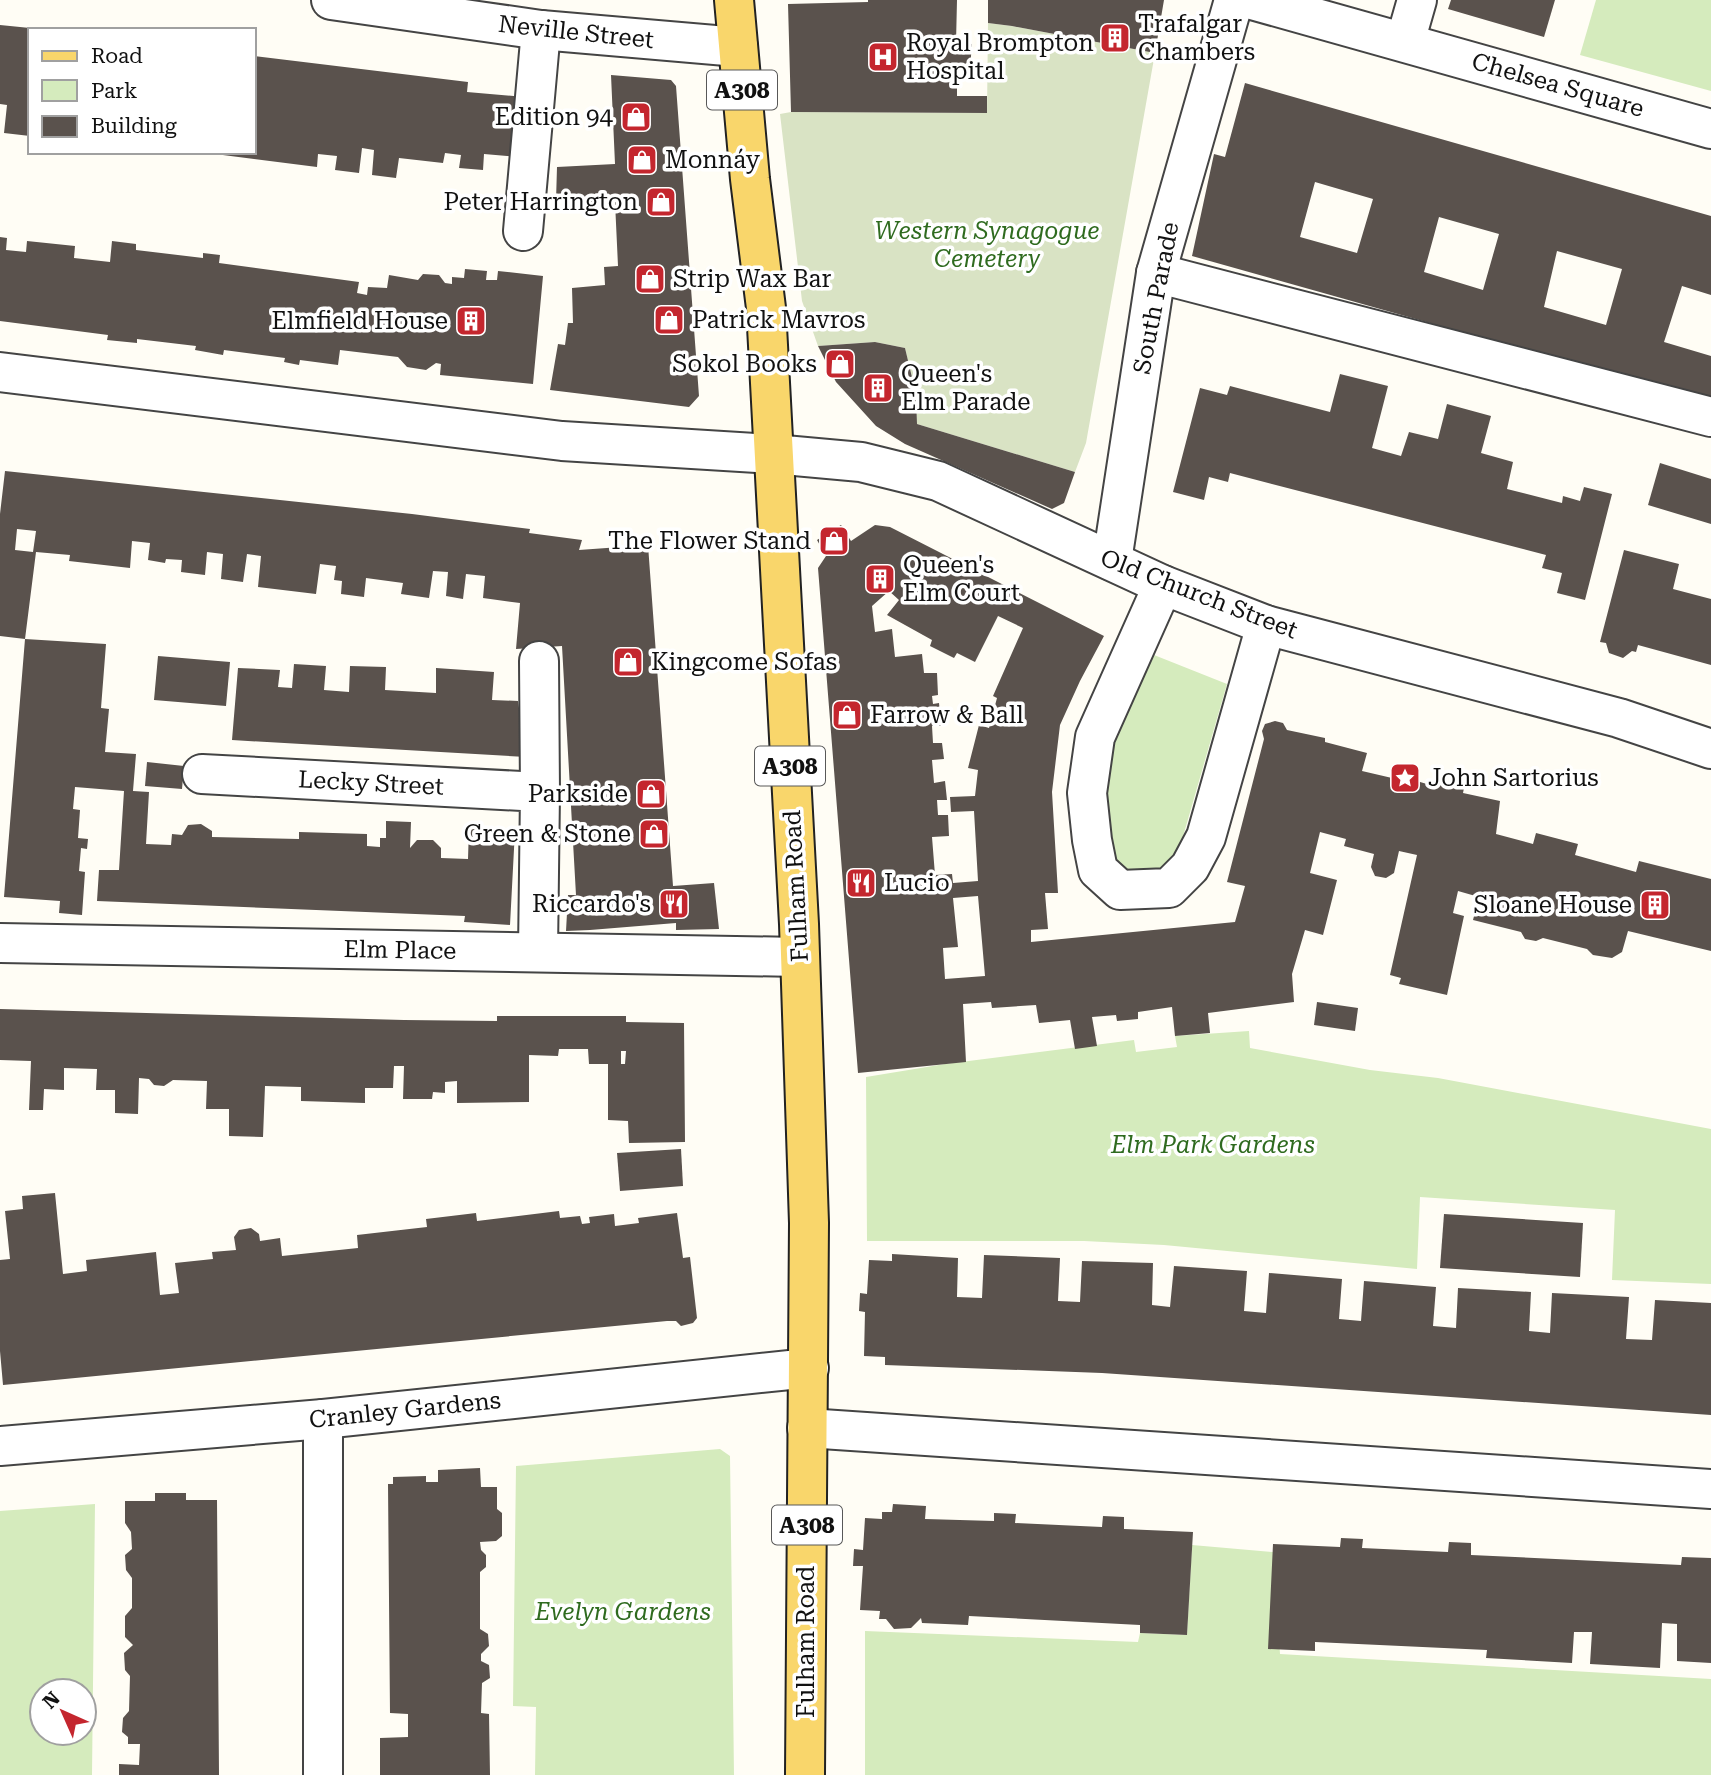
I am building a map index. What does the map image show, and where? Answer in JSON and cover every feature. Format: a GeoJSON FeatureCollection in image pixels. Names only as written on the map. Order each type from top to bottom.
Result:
{"type":"FeatureCollection","features":[{"type":"Feature","properties":{"kind":"main road","name":"Fulham Road"},"geometry":{"type":"LineString","coordinates":[[734,0],[750,179],[766,308],[810,1223],[805,1775]]}},
{"type":"Feature","properties":{"kind":"street","name":"Neville Street"},"geometry":{"type":"LineString","coordinates":[[331,0],[541,30],[738,47]]}},
{"type":"Feature","properties":{"kind":"street","name":"South Parade"},"geometry":{"type":"LineString","coordinates":[[1112,561],[1156,273],[1234,0]]}},
{"type":"Feature","properties":{"kind":"street","name":"Chelsea Square"},"geometry":{"type":"LineString","coordinates":[[1252,0],[1711,129]]}},
{"type":"Feature","properties":{"kind":"street"},"geometry":{"type":"LineString","coordinates":[[1405,42],[1417,0]]}},
{"type":"Feature","properties":{"kind":"street"},"geometry":{"type":"LineString","coordinates":[[523,231],[541,30]]}},
{"type":"Feature","properties":{"kind":"street"},"geometry":{"type":"LineString","coordinates":[[1156,273],[1711,417]]}},
{"type":"Feature","properties":{"kind":"street","name":"Old Church Street"},"geometry":{"type":"LineString","coordinates":[[0,372],[562,441],[861,462],[938,481],[1163,585],[1266,625],[1619,718],[1711,749]]}},
{"type":"Feature","properties":{"kind":"street"},"geometry":{"type":"LineString","coordinates":[[1163,585],[1095,737],[1087,793],[1092,840],[1098,870],[1119,890],[1169,888],[1190,867],[1206,837],[1266,625]]}},
{"type":"Feature","properties":{"kind":"street"},"geometry":{"type":"LineString","coordinates":[[538,952],[539,661]]}},
{"type":"Feature","properties":{"kind":"street","name":"Lecky Street"},"geometry":{"type":"LineString","coordinates":[[202,774],[540,792]]}},
{"type":"Feature","properties":{"kind":"street","name":"Elm Place"},"geometry":{"type":"LineString","coordinates":[[0,943],[799,957]]}},
{"type":"Feature","properties":{"kind":"street","name":"Cranley Gardens"},"geometry":{"type":"LineString","coordinates":[[0,1447],[323,1419],[808,1368]]}},
{"type":"Feature","properties":{"kind":"street"},"geometry":{"type":"LineString","coordinates":[[323,1419],[323,1775]]}},
{"type":"Feature","properties":{"kind":"street"},"geometry":{"type":"LineString","coordinates":[[807,1428],[1711,1489]]}},
{"type":"Feature","properties":{"kind":"green space"},"geometry":{"type":"Polygon","coordinates":[[[1596,0],[1711,0],[1711,91],[1580,55],[1596,0]]]}},
{"type":"Feature","properties":{"kind":"green space","name":"Western Synagogue Cemetery"},"geometry":{"type":"Polygon","coordinates":[[[988,23],[1155,53],[1086,443],[1075,472],[917,424],[916,394],[905,348],[875,342],[818,346],[802,301],[780,114],[987,113],[988,23]]]}},
{"type":"Feature","properties":{"kind":"green space"},"geometry":{"type":"Polygon","coordinates":[[[1149,653],[1227,684],[1182,840],[1171,864],[1153,874],[1141,876],[1120,865],[1113,857],[1102,818],[1107,746],[1149,653]]]}},
{"type":"Feature","properties":{"kind":"green space","name":"Elm Park Gardens"},"geometry":{"type":"Polygon","coordinates":[[[1249,1031],[1250,1048],[1370,1070],[1438,1078],[1711,1129],[1711,1284],[1612,1280],[1615,1210],[1420,1197],[1417,1269],[1164,1245],[1084,1241],[867,1241],[866,1077],[1134,1040],[1136,1052],[1177,1047],[1175,1036],[1249,1031]]]}},
{"type":"Feature","properties":{"kind":"green space","name":"Evelyn Gardens"},"geometry":{"type":"Polygon","coordinates":[[[720,1449],[730,1456],[734,1775],[535,1775],[536,1707],[513,1706],[516,1466],[720,1449]]]}},
{"type":"Feature","properties":{"kind":"green space"},"geometry":{"type":"Polygon","coordinates":[[[95,1504],[93,1677],[28,1677],[28,1747],[92,1747],[92,1775],[0,1775],[0,1511],[95,1504]]]}},
{"type":"Feature","properties":{"kind":"green space"},"geometry":{"type":"Polygon","coordinates":[[[1192,1545],[1273,1552],[1280,1654],[1711,1679],[1711,1775],[865,1775],[865,1631],[1138,1642],[1140,1633],[1187,1635],[1192,1545]]]}},
{"type":"Feature","properties":{"kind":"building","name":"Royal Brompton Hospital"},"geometry":{"type":"Polygon","coordinates":[[[868,0],[957,0],[956,43],[972,44],[970,68],[957,68],[957,96],[987,96],[987,113],[791,112],[788,4],[868,0]]]}},
{"type":"Feature","properties":{"kind":"building","name":"Trafalgar Chambers"},"geometry":{"type":"Polygon","coordinates":[[[988,0],[1164,0],[1155,53],[988,23],[988,0]]]}},
{"type":"Feature","properties":{"kind":"building"},"geometry":{"type":"Polygon","coordinates":[[[1451,0],[1555,0],[1544,37],[1448,9],[1451,0]]]}},
{"type":"Feature","properties":{"kind":"building"},"geometry":{"type":"Polygon","coordinates":[[[0,25],[30,28],[28,136],[4,133],[7,105],[0,104],[0,25]]]}},
{"type":"Feature","properties":{"kind":"building"},"geometry":{"type":"Polygon","coordinates":[[[256,56],[468,82],[467,92],[525,97],[519,157],[484,154],[483,170],[459,168],[461,155],[445,153],[443,163],[399,158],[396,178],[372,175],[374,150],[362,148],[359,173],[335,170],[337,156],[318,154],[317,167],[215,154],[256,154],[256,56]]]}},
{"type":"Feature","properties":{"kind":"building"},"geometry":{"type":"Polygon","coordinates":[[[611,75],[671,80],[676,86],[699,396],[689,407],[550,390],[558,344],[565,345],[568,323],[573,323],[572,288],[605,285],[604,267],[618,266],[615,202],[577,205],[556,201],[557,167],[615,164],[611,75]]]}},
{"type":"Feature","properties":{"kind":"building"},"geometry":{"type":"Polygon","coordinates":[[[1245,83],[1711,216],[1711,295],[1682,286],[1664,342],[1711,356],[1711,402],[1192,256],[1214,154],[1225,157],[1245,83]],[[1315,182],[1300,237],[1357,253],[1373,199],[1315,182]],[[1439,217],[1424,272],[1483,290],[1499,234],[1439,217]],[[1557,251],[1544,307],[1606,325],[1622,269],[1557,251]]]}},
{"type":"Feature","properties":{"kind":"building"},"geometry":{"type":"Polygon","coordinates":[[[0,237],[7,238],[6,250],[26,252],[27,241],[75,246],[74,258],[110,262],[112,241],[136,244],[136,250],[203,258],[203,253],[220,255],[219,263],[359,282],[357,293],[367,295],[368,287],[387,288],[389,275],[418,280],[423,274],[439,275],[445,283],[452,284],[452,277],[464,278],[465,269],[487,271],[486,280],[497,280],[498,271],[543,276],[533,384],[440,375],[441,364],[436,363],[426,370],[407,367],[398,357],[340,350],[338,365],[300,360],[299,365],[284,362],[285,358],[224,350],[223,355],[195,350],[196,346],[137,339],[137,343],[107,340],[108,335],[0,321],[0,237]]]}},
{"type":"Feature","properties":{"kind":"building"},"geometry":{"type":"Polygon","coordinates":[[[875,342],[905,348],[916,394],[917,424],[1075,472],[1064,503],[1052,509],[905,444],[876,426],[836,382],[818,346],[875,342]]]}},
{"type":"Feature","properties":{"kind":"building"},"geometry":{"type":"Polygon","coordinates":[[[1340,374],[1388,386],[1372,448],[1401,456],[1409,432],[1438,439],[1447,404],[1491,416],[1481,453],[1513,462],[1507,489],[1562,503],[1563,496],[1580,501],[1584,487],[1612,494],[1585,600],[1557,593],[1562,573],[1542,568],[1546,555],[1230,473],[1228,482],[1209,477],[1204,500],[1173,492],[1200,388],[1227,395],[1230,386],[1330,412],[1340,374]]]}},
{"type":"Feature","properties":{"kind":"building"},"geometry":{"type":"Polygon","coordinates":[[[1660,463],[1711,479],[1711,524],[1648,505],[1660,463]]]}},
{"type":"Feature","properties":{"kind":"building"},"geometry":{"type":"Polygon","coordinates":[[[5,471],[530,529],[529,533],[582,540],[579,550],[648,545],[673,886],[714,883],[719,929],[676,930],[676,923],[566,931],[568,895],[576,895],[562,646],[516,649],[520,603],[483,598],[485,576],[466,574],[463,599],[446,596],[448,572],[433,571],[429,598],[401,594],[403,583],[366,578],[364,597],[341,594],[342,581],[334,580],[336,566],[320,564],[316,594],[258,587],[261,556],[247,554],[243,582],[221,579],[223,554],[207,552],[205,575],[181,572],[182,560],[166,559],[165,563],[148,560],[150,543],[132,541],[130,568],[69,561],[70,555],[36,552],[25,639],[0,636],[0,514],[5,471]],[[17,529],[15,550],[33,552],[36,531],[17,529]]]}},
{"type":"Feature","properties":{"kind":"building"},"geometry":{"type":"Polygon","coordinates":[[[841,525],[851,541],[875,525],[890,527],[1104,636],[1060,725],[1052,792],[1058,893],[1045,893],[1048,929],[1031,930],[1031,942],[1235,922],[1245,886],[1227,882],[1264,739],[1262,731],[1265,724],[1275,721],[1283,723],[1287,730],[1325,738],[1325,742],[1367,753],[1362,771],[1392,778],[1393,774],[1437,787],[1437,782],[1464,788],[1463,793],[1500,801],[1496,834],[1533,844],[1536,833],[1578,844],[1575,855],[1636,872],[1639,861],[1711,879],[1711,951],[1628,931],[1622,952],[1612,958],[1593,955],[1587,949],[1543,938],[1536,941],[1525,939],[1521,932],[1473,920],[1479,897],[1458,891],[1453,913],[1464,916],[1447,995],[1399,984],[1401,978],[1390,975],[1417,855],[1399,851],[1394,873],[1386,878],[1375,876],[1371,867],[1374,854],[1344,846],[1346,839],[1320,832],[1310,873],[1337,880],[1323,935],[1305,930],[1292,974],[1294,1002],[1208,1013],[1210,1033],[1175,1036],[1172,1007],[1138,1012],[1138,1019],[1117,1021],[1116,1015],[1092,1017],[1097,1046],[1075,1049],[1070,1020],[1039,1023],[1036,1005],[992,1008],[991,1002],[963,1004],[966,1062],[858,1073],[818,568],[826,556],[817,540],[841,525]],[[889,591],[872,606],[875,632],[892,629],[895,657],[922,654],[924,673],[937,673],[938,695],[932,696],[933,704],[939,703],[941,726],[932,726],[933,743],[942,743],[944,759],[932,760],[934,783],[945,781],[947,800],[937,800],[938,815],[948,815],[949,836],[932,837],[935,875],[952,874],[953,883],[978,881],[974,811],[951,812],[950,797],[975,796],[978,770],[968,768],[979,725],[989,728],[997,698],[993,696],[1023,628],[998,616],[975,662],[957,653],[954,658],[930,646],[932,640],[887,615],[899,600],[889,591]],[[978,896],[953,898],[958,947],[943,948],[945,979],[985,976],[978,896]]]}},
{"type":"Feature","properties":{"kind":"building"},"geometry":{"type":"Polygon","coordinates":[[[1624,550],[1679,564],[1673,589],[1711,599],[1711,665],[1638,645],[1636,652],[1632,651],[1623,658],[1609,653],[1606,643],[1600,642],[1624,550]]]}},
{"type":"Feature","properties":{"kind":"building"},"geometry":{"type":"Polygon","coordinates":[[[25,639],[106,644],[101,708],[109,709],[105,752],[136,754],[133,791],[149,792],[146,844],[171,845],[172,834],[182,835],[188,825],[201,824],[212,831],[212,837],[299,839],[299,832],[367,834],[367,846],[380,847],[380,838],[386,838],[386,821],[411,822],[410,848],[417,840],[433,840],[441,848],[441,858],[468,859],[469,827],[515,830],[510,925],[464,922],[465,916],[97,901],[99,870],[119,870],[124,791],[75,787],[73,809],[80,810],[78,838],[88,839],[87,849],[81,848],[79,871],[85,872],[82,915],[59,913],[60,901],[4,897],[25,639]]]}},
{"type":"Feature","properties":{"kind":"building"},"geometry":{"type":"Polygon","coordinates":[[[158,656],[230,662],[226,706],[154,700],[158,656]]]}},
{"type":"Feature","properties":{"kind":"building"},"geometry":{"type":"Polygon","coordinates":[[[294,664],[326,666],[324,690],[349,692],[350,666],[386,667],[385,690],[436,693],[436,668],[494,672],[492,700],[518,701],[526,757],[232,740],[238,668],[280,670],[278,687],[292,688],[294,664]]]}},
{"type":"Feature","properties":{"kind":"building"},"geometry":{"type":"Polygon","coordinates":[[[147,762],[184,766],[182,789],[145,786],[147,762]]]}},
{"type":"Feature","properties":{"kind":"building"},"geometry":{"type":"Polygon","coordinates":[[[1317,1002],[1358,1008],[1355,1031],[1314,1025],[1317,1002]]]}},
{"type":"Feature","properties":{"kind":"building"},"geometry":{"type":"Polygon","coordinates":[[[0,1009],[404,1020],[497,1021],[497,1016],[626,1016],[626,1022],[684,1023],[685,1142],[629,1143],[628,1121],[608,1120],[608,1064],[589,1064],[588,1049],[559,1049],[558,1056],[529,1055],[529,1102],[457,1103],[457,1081],[445,1082],[445,1093],[433,1092],[432,1099],[403,1099],[404,1066],[394,1066],[393,1088],[365,1088],[365,1103],[301,1101],[301,1087],[265,1086],[263,1137],[229,1136],[229,1109],[206,1109],[207,1081],[173,1080],[164,1086],[139,1078],[138,1114],[115,1113],[115,1090],[96,1090],[97,1069],[64,1068],[64,1090],[44,1089],[43,1110],[29,1110],[31,1061],[0,1060],[0,1009]],[[621,1051],[621,1064],[625,1064],[626,1051],[621,1051]]]}},
{"type":"Feature","properties":{"kind":"building"},"geometry":{"type":"Polygon","coordinates":[[[681,1149],[683,1186],[620,1191],[617,1153],[681,1149]]]}},
{"type":"Feature","properties":{"kind":"building"},"geometry":{"type":"Polygon","coordinates":[[[55,1193],[63,1274],[87,1271],[86,1260],[156,1252],[160,1295],[179,1293],[175,1263],[213,1259],[212,1252],[236,1250],[234,1237],[239,1230],[251,1228],[259,1234],[260,1241],[280,1238],[282,1256],[358,1248],[357,1235],[427,1227],[426,1219],[476,1213],[477,1221],[559,1211],[560,1218],[580,1216],[582,1224],[590,1223],[589,1217],[614,1214],[615,1226],[639,1223],[638,1218],[677,1213],[683,1258],[690,1257],[697,1318],[693,1323],[681,1326],[676,1321],[667,1321],[3,1385],[0,1351],[0,1260],[10,1259],[5,1211],[23,1209],[22,1196],[55,1193]]]}},
{"type":"Feature","properties":{"kind":"building"},"geometry":{"type":"Polygon","coordinates":[[[1444,1214],[1583,1223],[1580,1277],[1440,1268],[1444,1214]]]}},
{"type":"Feature","properties":{"kind":"building"},"geometry":{"type":"Polygon","coordinates":[[[892,1254],[958,1258],[957,1297],[982,1298],[984,1255],[1060,1258],[1058,1301],[1080,1302],[1082,1261],[1153,1263],[1152,1305],[1170,1307],[1174,1266],[1247,1271],[1244,1311],[1266,1313],[1269,1273],[1342,1279],[1339,1319],[1361,1321],[1364,1281],[1436,1287],[1433,1326],[1456,1328],[1458,1288],[1531,1292],[1529,1331],[1550,1333],[1552,1293],[1629,1297],[1626,1339],[1652,1340],[1655,1300],[1711,1303],[1711,1415],[1102,1373],[885,1365],[885,1357],[864,1356],[865,1312],[859,1311],[860,1293],[867,1294],[869,1260],[892,1261],[892,1254]]]}},
{"type":"Feature","properties":{"kind":"building"},"geometry":{"type":"Polygon","coordinates":[[[480,1468],[481,1487],[497,1487],[497,1509],[502,1513],[502,1536],[496,1541],[480,1542],[481,1550],[486,1555],[486,1567],[480,1572],[480,1629],[488,1634],[489,1646],[481,1654],[481,1661],[489,1665],[490,1678],[482,1683],[481,1713],[489,1714],[490,1775],[380,1775],[380,1738],[408,1737],[408,1714],[390,1713],[388,1484],[393,1484],[393,1477],[426,1476],[426,1482],[438,1482],[438,1470],[480,1468]]]}},
{"type":"Feature","properties":{"kind":"building"},"geometry":{"type":"Polygon","coordinates":[[[155,1493],[186,1493],[186,1500],[217,1500],[219,1775],[119,1775],[119,1764],[139,1765],[140,1744],[128,1744],[128,1737],[122,1732],[123,1718],[129,1711],[130,1676],[125,1670],[124,1653],[133,1645],[125,1637],[125,1616],[132,1608],[132,1578],[126,1570],[125,1555],[132,1549],[131,1532],[125,1523],[125,1501],[155,1501],[155,1493]]]}},
{"type":"Feature","properties":{"kind":"building"},"geometry":{"type":"Polygon","coordinates":[[[893,1504],[926,1506],[925,1519],[994,1521],[994,1513],[1016,1514],[1015,1523],[1102,1527],[1103,1516],[1124,1517],[1124,1529],[1193,1532],[1187,1635],[1140,1633],[1140,1625],[969,1616],[968,1625],[922,1623],[921,1618],[911,1628],[894,1629],[886,1619],[879,1619],[880,1611],[860,1610],[863,1566],[853,1566],[854,1549],[863,1550],[865,1518],[882,1519],[882,1512],[892,1512],[893,1504]]]}},
{"type":"Feature","properties":{"kind":"building"},"geometry":{"type":"Polygon","coordinates":[[[1341,1538],[1363,1539],[1362,1548],[1448,1552],[1449,1542],[1471,1543],[1471,1555],[1681,1565],[1682,1557],[1711,1558],[1711,1663],[1677,1661],[1677,1624],[1662,1623],[1660,1668],[1590,1664],[1592,1632],[1574,1632],[1572,1663],[1486,1658],[1487,1650],[1315,1642],[1315,1651],[1268,1649],[1273,1544],[1340,1547],[1341,1538]]]}},
{"type":"Feature","properties":{"kind":"place","name":"Trafalgar Chambers"},"geometry":{"type":"Point","coordinates":[1115,38]}},
{"type":"Feature","properties":{"kind":"place","name":"Royal Brompton Hospital"},"geometry":{"type":"Point","coordinates":[883,57]}},
{"type":"Feature","properties":{"kind":"place","name":"Edition 94"},"geometry":{"type":"Point","coordinates":[636,117]}},
{"type":"Feature","properties":{"kind":"place","name":"Monnáy"},"geometry":{"type":"Point","coordinates":[642,160]}},
{"type":"Feature","properties":{"kind":"place","name":"Peter Harrington"},"geometry":{"type":"Point","coordinates":[661,202]}},
{"type":"Feature","properties":{"kind":"place","name":"Strip Wax Bar"},"geometry":{"type":"Point","coordinates":[650,279]}},
{"type":"Feature","properties":{"kind":"place","name":"Patrick Mavros"},"geometry":{"type":"Point","coordinates":[669,320]}},
{"type":"Feature","properties":{"kind":"place","name":"Elmfield House"},"geometry":{"type":"Point","coordinates":[471,321]}},
{"type":"Feature","properties":{"kind":"place","name":"Sokol Books"},"geometry":{"type":"Point","coordinates":[840,364]}},
{"type":"Feature","properties":{"kind":"place","name":"Queen's Elm Parade"},"geometry":{"type":"Point","coordinates":[878,388]}},
{"type":"Feature","properties":{"kind":"place","name":"The Flower Stand"},"geometry":{"type":"Point","coordinates":[834,541]}},
{"type":"Feature","properties":{"kind":"place","name":"Queen's Elm Court"},"geometry":{"type":"Point","coordinates":[880,579]}},
{"type":"Feature","properties":{"kind":"place","name":"Kingcome Sofas"},"geometry":{"type":"Point","coordinates":[628,662]}},
{"type":"Feature","properties":{"kind":"place","name":"Farrow & Ball"},"geometry":{"type":"Point","coordinates":[847,715]}},
{"type":"Feature","properties":{"kind":"place","name":"John Sartorius"},"geometry":{"type":"Point","coordinates":[1405,778]}},
{"type":"Feature","properties":{"kind":"place","name":"Parkside"},"geometry":{"type":"Point","coordinates":[651,794]}},
{"type":"Feature","properties":{"kind":"place","name":"Green & Stone"},"geometry":{"type":"Point","coordinates":[654,834]}},
{"type":"Feature","properties":{"kind":"place","name":"Lucio"},"geometry":{"type":"Point","coordinates":[861,883]}},
{"type":"Feature","properties":{"kind":"place","name":"Riccardo's"},"geometry":{"type":"Point","coordinates":[674,904]}},
{"type":"Feature","properties":{"kind":"place","name":"Sloane House"},"geometry":{"type":"Point","coordinates":[1655,905]}}]}
